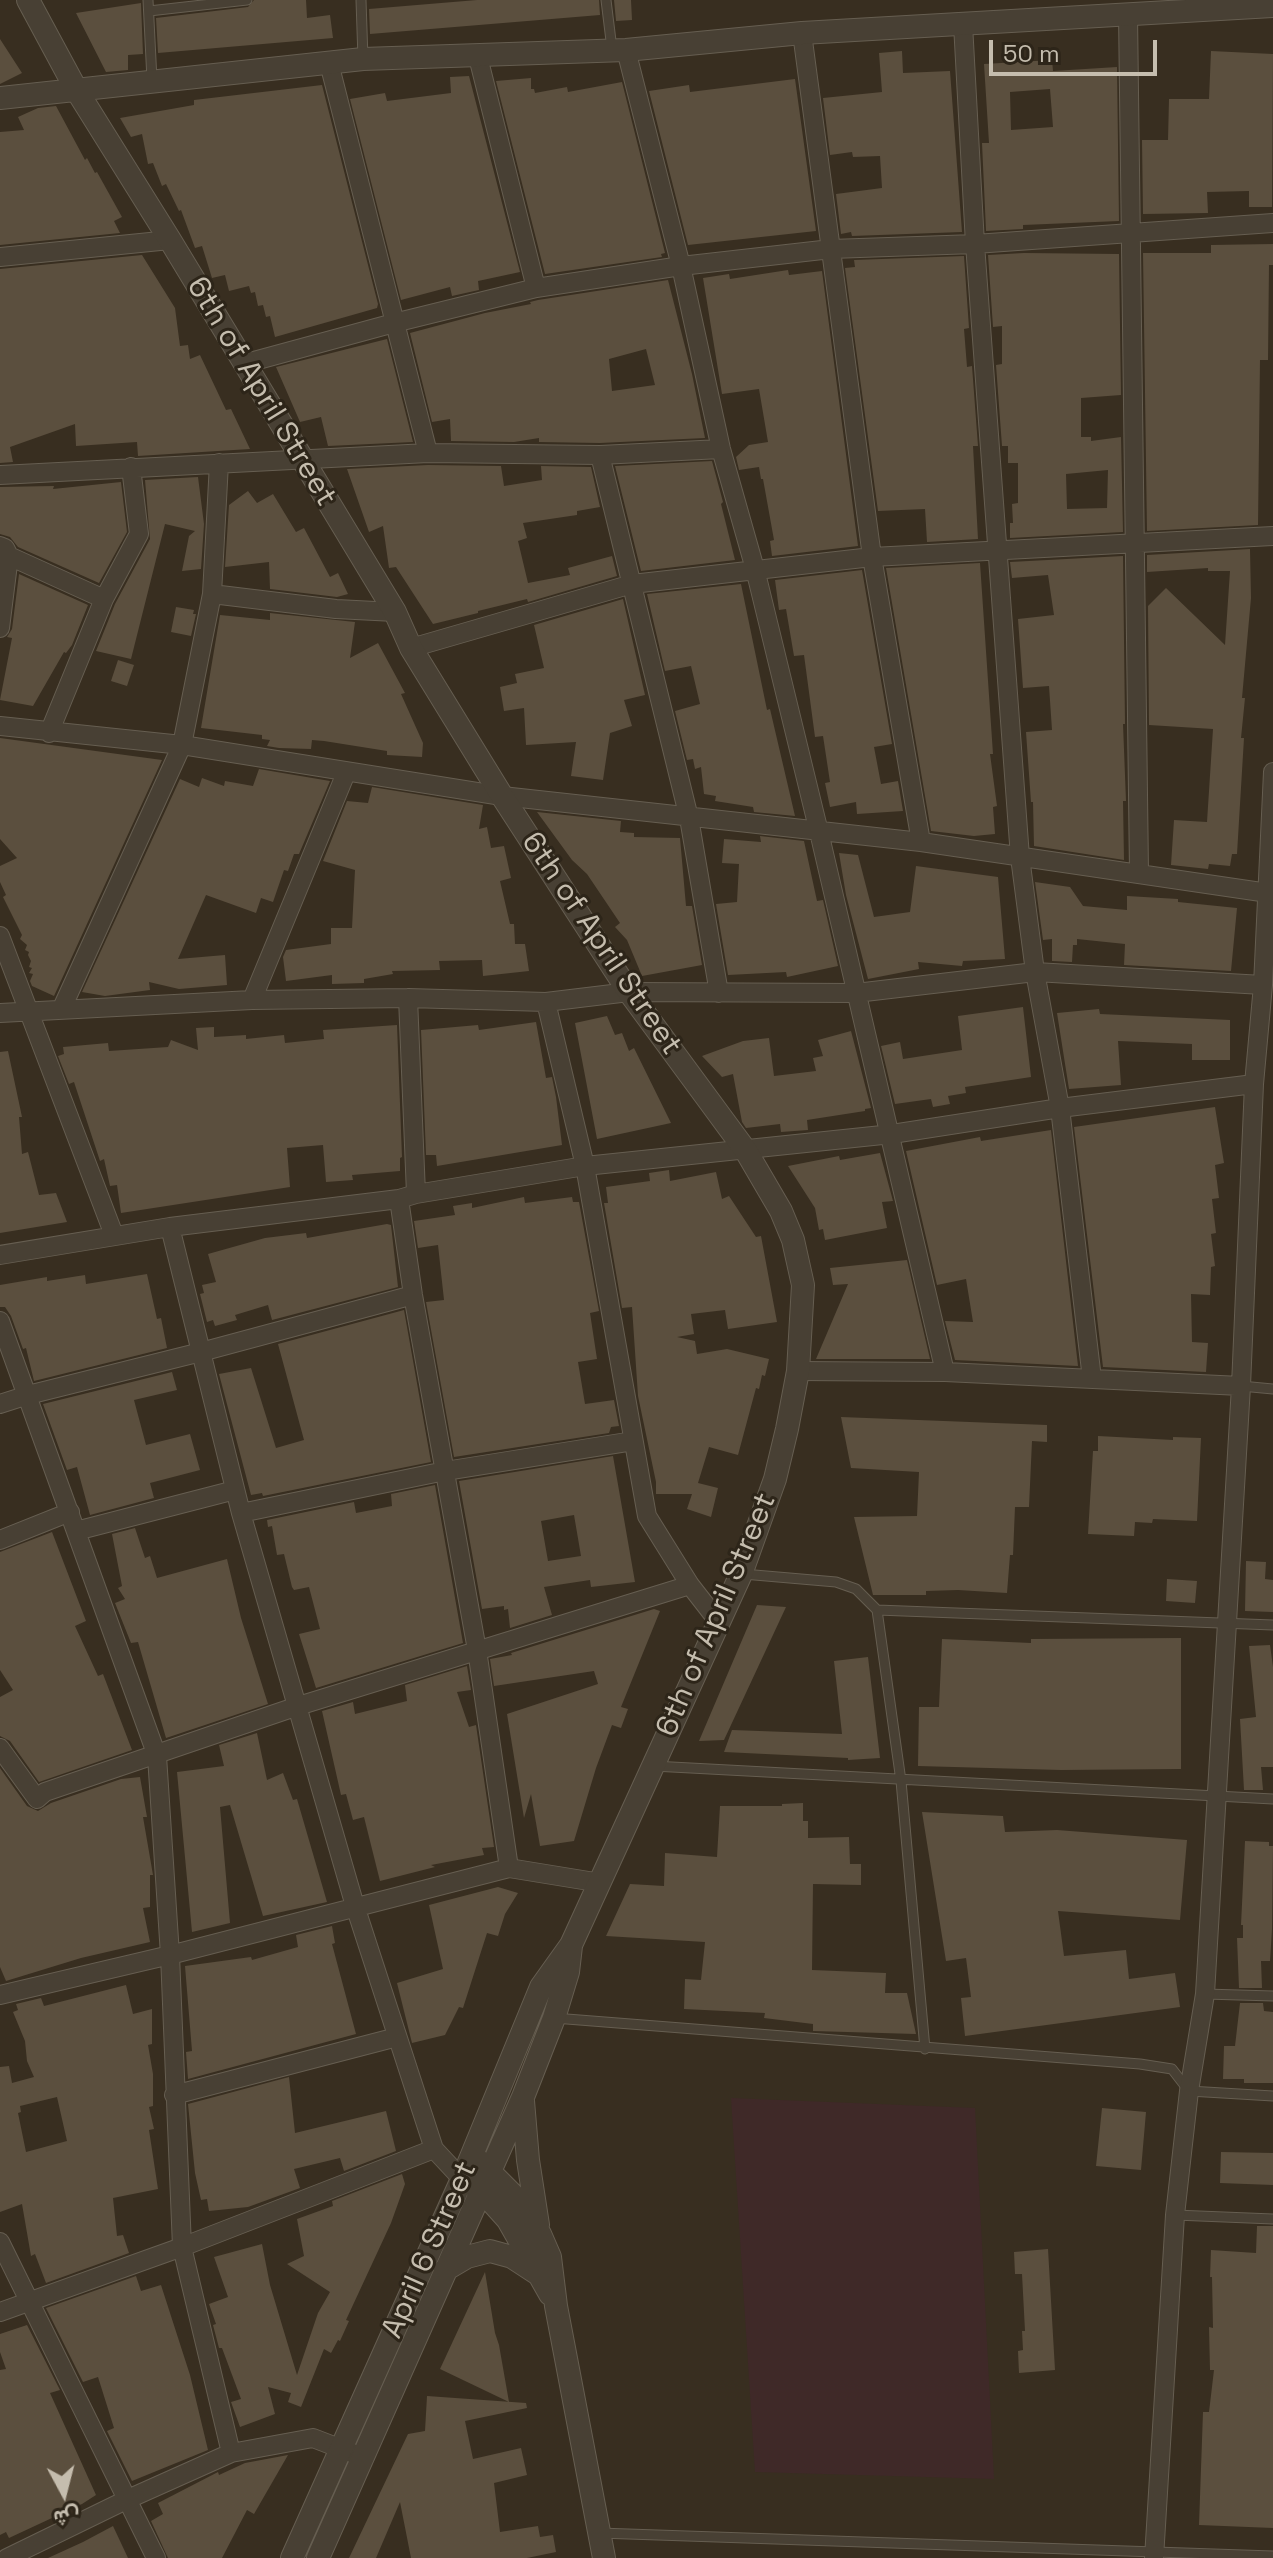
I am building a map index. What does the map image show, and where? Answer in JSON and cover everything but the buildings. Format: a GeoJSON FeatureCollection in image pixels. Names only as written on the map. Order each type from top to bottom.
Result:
{"type":"FeatureCollection","features":[{"type":"Feature","properties":{"kind":"street","name":"6th of April Street"},"geometry":{"type":"LineString","coordinates":[[28,0],[77,91],[395,612],[411,648],[502,796],[629,992],[746,1151],[781,1211],[799,1265],[803,1285],[798,1371],[775,1479],[741,1574],[571,1945]]}},
{"type":"Feature","properties":{"kind":"street"},"geometry":{"type":"LineString","coordinates":[[0,98],[363,59],[478,57],[619,49],[802,33],[1273,6]]}},
{"type":"Feature","properties":{"kind":"street"},"geometry":{"type":"LineString","coordinates":[[1128,14],[1139,872]]}},
{"type":"Feature","properties":{"kind":"street"},"geometry":{"type":"LineString","coordinates":[[963,24],[975,244],[1020,857],[1035,972],[1060,1108],[1092,1379]]}},
{"type":"Feature","properties":{"kind":"street"},"geometry":{"type":"LineString","coordinates":[[802,33],[872,557],[921,842]]}},
{"type":"Feature","properties":{"kind":"street"},"geometry":{"type":"LineString","coordinates":[[619,49],[681,266],[721,449],[755,569],[892,1134],[945,1372]]}},
{"type":"Feature","properties":{"kind":"street"},"geometry":{"type":"LineString","coordinates":[[478,57],[536,288]]}},
{"type":"Feature","properties":{"kind":"street"},"geometry":{"type":"LineString","coordinates":[[329,63],[428,453]]}},
{"type":"Feature","properties":{"kind":"street"},"geometry":{"type":"LineString","coordinates":[[243,364],[536,288],[681,266],[831,249],[975,244],[1273,223]]}},
{"type":"Feature","properties":{"kind":"street"},"geometry":{"type":"LineString","coordinates":[[0,257],[170,240]]}},
{"type":"Feature","properties":{"kind":"street"},"geometry":{"type":"LineString","coordinates":[[0,475],[428,453],[600,455],[721,449]]}},
{"type":"Feature","properties":{"kind":"street"},"geometry":{"type":"LineString","coordinates":[[600,455],[689,818],[719,993]]}},
{"type":"Feature","properties":{"kind":"street"},"geometry":{"type":"LineString","coordinates":[[62,1008],[182,745],[212,594],[219,463]]}},
{"type":"Feature","properties":{"kind":"street"},"geometry":{"type":"LineString","coordinates":[[49,733],[104,599],[139,534],[131,467]]}},
{"type":"Feature","properties":{"kind":"street"},"geometry":{"type":"LineString","coordinates":[[411,648],[632,584],[872,557],[1273,536]]}},
{"type":"Feature","properties":{"kind":"street"},"geometry":{"type":"LineString","coordinates":[[0,628],[4,551],[104,599]]}},
{"type":"Feature","properties":{"kind":"street"},"geometry":{"type":"LineString","coordinates":[[212,594],[336,609],[395,612]]}},
{"type":"Feature","properties":{"kind":"street"},"geometry":{"type":"LineString","coordinates":[[0,726],[182,745],[502,796],[921,842],[1268,893]]}},
{"type":"Feature","properties":{"kind":"street"},"geometry":{"type":"LineString","coordinates":[[1154,2555],[1175,2215],[1189,2091],[1205,1994],[1241,1386],[1254,1084],[1268,985],[1273,772]]}},
{"type":"Feature","properties":{"kind":"street"},"geometry":{"type":"LineString","coordinates":[[252,1000],[346,773]]}},
{"type":"Feature","properties":{"kind":"street"},"geometry":{"type":"LineString","coordinates":[[0,936],[114,1235]]}},
{"type":"Feature","properties":{"kind":"street"},"geometry":{"type":"LineString","coordinates":[[0,1013],[252,1000],[408,998],[546,1002],[629,992],[856,993],[1035,972],[1268,985]]}},
{"type":"Feature","properties":{"kind":"street"},"geometry":{"type":"LineString","coordinates":[[408,998],[407,1197],[413,1295],[477,1650],[509,1868]]}},
{"type":"Feature","properties":{"kind":"street"},"geometry":{"type":"LineString","coordinates":[[546,1002],[585,1166],[647,1516],[690,1585],[718,1621]]}},
{"type":"Feature","properties":{"kind":"street"},"geometry":{"type":"LineString","coordinates":[[0,1255],[170,1227],[407,1197],[585,1166],[892,1134],[1060,1108],[1254,1084]]}},
{"type":"Feature","properties":{"kind":"street"},"geometry":{"type":"LineString","coordinates":[[170,1227],[235,1490],[295,1707],[355,1906],[434,2149],[514,2196],[540,2234]]}},
{"type":"Feature","properties":{"kind":"street"},"geometry":{"type":"LineString","coordinates":[[0,1404],[413,1295]]}},
{"type":"Feature","properties":{"kind":"street"},"geometry":{"type":"LineString","coordinates":[[0,1321],[157,1756],[170,1955],[182,2247],[231,2453]]}},
{"type":"Feature","properties":{"kind":"street"},"geometry":{"type":"LineString","coordinates":[[798,1371],[945,1372],[1241,1386]]}},
{"type":"Feature","properties":{"kind":"street"},"geometry":{"type":"LineString","coordinates":[[241,1513],[445,1471],[633,1441]]}},
{"type":"Feature","properties":{"kind":"street"},"geometry":{"type":"LineString","coordinates":[[76,1531],[235,1490]]}},
{"type":"Feature","properties":{"kind":"street"},"geometry":{"type":"LineString","coordinates":[[0,1540],[70,1512]]}},
{"type":"Feature","properties":{"kind":"street"},"geometry":{"type":"LineString","coordinates":[[0,1748],[37,1799],[45,1792],[295,1707],[690,1585]]}},
{"type":"Feature","properties":{"kind":"street"},"geometry":{"type":"LineString","coordinates":[[0,1995],[509,1868],[601,1883]]}},
{"type":"Feature","properties":{"kind":"street"},"geometry":{"type":"LineString","coordinates":[[318,2558],[352,2453],[445,2270],[476,2173],[523,2097],[554,2018],[568,1972],[571,1945]]}},
{"type":"Feature","properties":{"kind":"street","name":"April 6 Street"},"geometry":{"type":"LineString","coordinates":[[292,2558],[352,2453],[476,2173],[541,1987],[571,1945]]}},
{"type":"Feature","properties":{"kind":"street"},"geometry":{"type":"LineString","coordinates":[[174,2095],[397,2037]]}},
{"type":"Feature","properties":{"kind":"street"},"geometry":{"type":"LineString","coordinates":[[523,2097],[531,2182],[540,2234],[553,2270],[556,2306],[604,2558]]}},
{"type":"Feature","properties":{"kind":"street"},"geometry":{"type":"LineString","coordinates":[[0,2312],[182,2247],[434,2149]]}},
{"type":"Feature","properties":{"kind":"street"},"geometry":{"type":"LineString","coordinates":[[476,2173],[508,2220],[556,2306]]}},
{"type":"Feature","properties":{"kind":"street"},"geometry":{"type":"LineString","coordinates":[[0,2242],[156,2558]]}},
{"type":"Feature","properties":{"kind":"street"},"geometry":{"type":"LineString","coordinates":[[445,2270],[467,2257],[490,2251],[512,2257],[540,2275]]}},
{"type":"Feature","properties":{"kind":"street"},"geometry":{"type":"LineString","coordinates":[[7,2558],[231,2453],[313,2438],[352,2453]]}},
{"type":"Feature","properties":{"kind":"lane"},"geometry":{"type":"LineString","coordinates":[[152,80],[149,6],[247,0]]}},
{"type":"Feature","properties":{"kind":"lane"},"geometry":{"type":"LineString","coordinates":[[361,0],[363,59]]}},
{"type":"Feature","properties":{"kind":"lane"},"geometry":{"type":"LineString","coordinates":[[606,0],[619,49]]}},
{"type":"Feature","properties":{"kind":"lane"},"geometry":{"type":"LineString","coordinates":[[1241,1386],[1273,1389]]}},
{"type":"Feature","properties":{"kind":"lane"},"geometry":{"type":"LineString","coordinates":[[741,1574],[836,1582],[856,1589],[877,1610],[901,1781],[925,2049]]}},
{"type":"Feature","properties":{"kind":"lane"},"geometry":{"type":"LineString","coordinates":[[877,1610],[1273,1625]]}},
{"type":"Feature","properties":{"kind":"lane"},"geometry":{"type":"LineString","coordinates":[[653,1766],[1273,1799]]}},
{"type":"Feature","properties":{"kind":"lane"},"geometry":{"type":"LineString","coordinates":[[1205,1994],[1273,1996]]}},
{"type":"Feature","properties":{"kind":"lane"},"geometry":{"type":"LineString","coordinates":[[554,2018],[1140,2064],[1172,2069],[1189,2091],[1273,2096]]}},
{"type":"Feature","properties":{"kind":"lane"},"geometry":{"type":"LineString","coordinates":[[1175,2215],[1273,2219]]}},
{"type":"Feature","properties":{"kind":"lane"},"geometry":{"type":"LineString","coordinates":[[599,2533],[1154,2555],[1273,2556]]}},
{"type":"Feature","properties":{"kind":"shaded area"},"geometry":{"type":"Polygon","coordinates":[[[731,2098],[975,2108],[994,2479],[755,2472],[731,2098]]]}}]}
